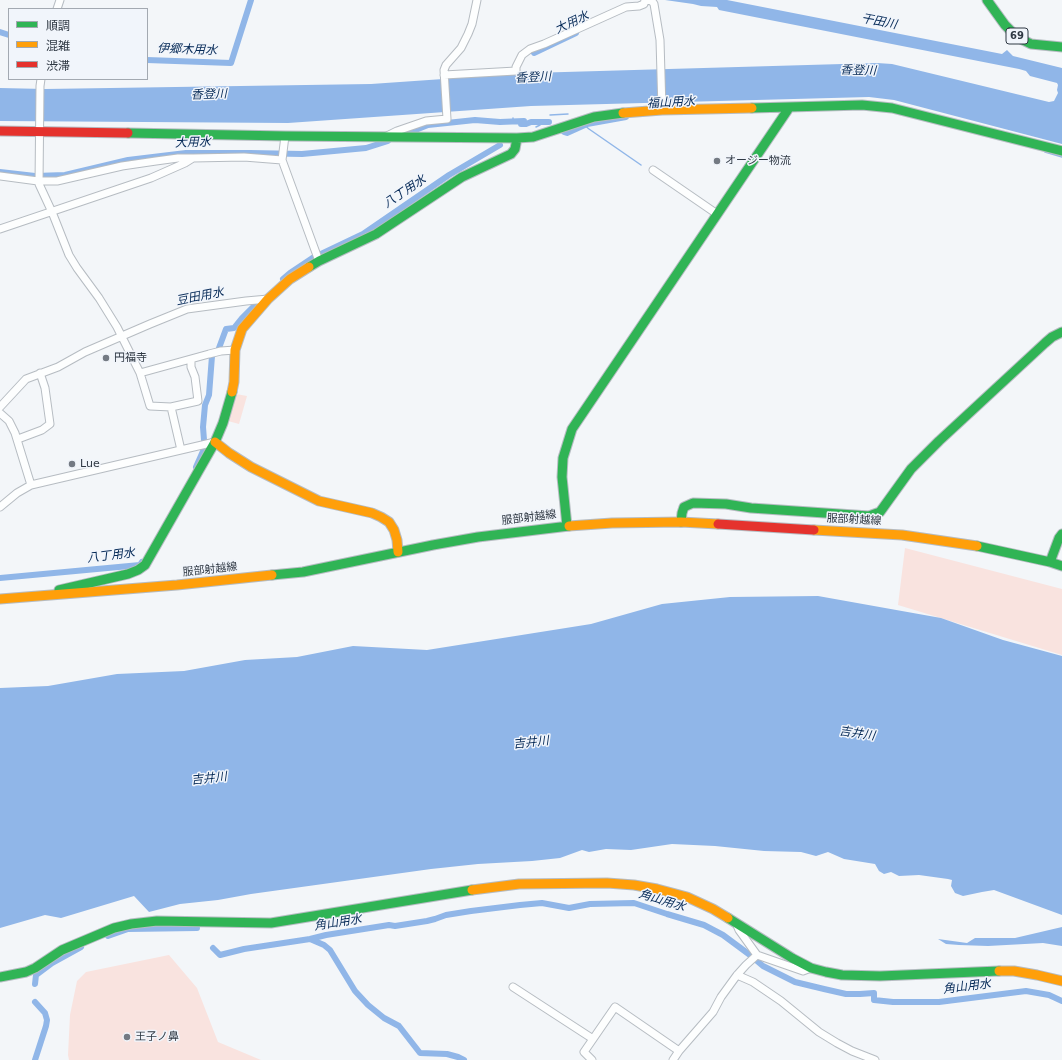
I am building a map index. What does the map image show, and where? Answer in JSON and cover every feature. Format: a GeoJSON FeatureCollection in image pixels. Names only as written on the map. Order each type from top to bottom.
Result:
{"type":"FeatureCollection","features":[{"type":"Feature","properties":{"kind":"street"},"geometry":{"type":"LineString","coordinates":[[385,136],[426,121],[447,119],[444,70],[446,64],[461,48],[468,34],[472,24],[477,0]]}},
{"type":"Feature","properties":{"kind":"street"},"geometry":{"type":"LineString","coordinates":[[444,77],[516,72],[516,67],[522,56],[530,49],[626,7],[644,4],[646,0],[654,4],[660,40],[662,108]]}},
{"type":"Feature","properties":{"kind":"street","name":"69"},"geometry":{"type":"LineString","coordinates":[[987,0],[1005,25],[1017,37],[1031,44],[1062,47]]}},
{"type":"Feature","properties":{"kind":"street"},"geometry":{"type":"LineString","coordinates":[[40,82],[39,184],[76,268],[99,298],[122,336],[140,373],[150,406],[171,407],[198,401],[195,377],[190,367],[191,360]]}},
{"type":"Feature","properties":{"kind":"street"},"geometry":{"type":"LineString","coordinates":[[0,131],[39,129],[285,136],[517,138],[533,136],[594,117],[662,108],[789,108],[862,105],[892,108],[1062,151]]}},
{"type":"Feature","properties":{"kind":"street"},"geometry":{"type":"LineString","coordinates":[[567,526],[562,477],[563,458],[572,429],[789,108]]}},
{"type":"Feature","properties":{"kind":"street"},"geometry":{"type":"LineString","coordinates":[[285,136],[282,156],[319,260]]}},
{"type":"Feature","properties":{"kind":"street"},"geometry":{"type":"LineString","coordinates":[[36,596],[128,574],[145,565],[215,442],[223,423],[234,382],[235,350],[242,329],[268,299],[290,279],[319,260],[376,234],[462,177],[511,154],[515,149],[517,138]]}},
{"type":"Feature","properties":{"kind":"street"},"geometry":{"type":"LineString","coordinates":[[0,176],[38,178],[57,181],[122,166],[178,158],[282,156]]}},
{"type":"Feature","properties":{"kind":"street"},"geometry":{"type":"LineString","coordinates":[[0,229],[151,178],[193,158]]}},
{"type":"Feature","properties":{"kind":"street"},"geometry":{"type":"LineString","coordinates":[[653,170],[717,214]]}},
{"type":"Feature","properties":{"kind":"street"},"geometry":{"type":"LineString","coordinates":[[0,407],[26,379],[58,367],[85,352],[122,336],[187,310],[268,299]]}},
{"type":"Feature","properties":{"kind":"street"},"geometry":{"type":"LineString","coordinates":[[681,522],[684,507],[692,503],[726,504],[751,508],[869,516],[876,514],[884,508],[911,470],[944,436],[1045,343],[1052,337],[1062,332]]}},
{"type":"Feature","properties":{"kind":"street"},"geometry":{"type":"LineString","coordinates":[[140,373],[221,351],[235,350]]}},
{"type":"Feature","properties":{"kind":"street"},"geometry":{"type":"LineString","coordinates":[[18,439],[42,430],[50,424],[45,388],[40,374]]}},
{"type":"Feature","properties":{"kind":"street"},"geometry":{"type":"LineString","coordinates":[[171,407],[181,450]]}},
{"type":"Feature","properties":{"kind":"street"},"geometry":{"type":"LineString","coordinates":[[0,413],[9,421],[18,439],[31,485]]}},
{"type":"Feature","properties":{"kind":"street"},"geometry":{"type":"LineString","coordinates":[[0,507],[17,493],[31,485],[215,442],[251,467],[319,501],[381,517],[389,522],[394,530],[398,552]]}},
{"type":"Feature","properties":{"kind":"street","name":"服部射越線"},"geometry":{"type":"LineString","coordinates":[[0,599],[177,585],[303,572],[478,537],[567,526],[612,523],[681,522],[902,535],[972,545],[1062,566]]}},
{"type":"Feature","properties":{"kind":"street"},"geometry":{"type":"LineString","coordinates":[[1050,562],[1062,534]]}},
{"type":"Feature","properties":{"kind":"street"},"geometry":{"type":"LineString","coordinates":[[0,977],[26,972],[35,968],[62,950],[114,928],[131,924],[157,921],[271,923],[491,887],[519,884],[607,883],[634,885],[657,889],[687,897],[713,909],[792,958],[811,968],[842,975],[880,976],[1014,971],[1037,974],[1062,981]]}},
{"type":"Feature","properties":{"kind":"street"},"geometry":{"type":"LineString","coordinates":[[736,923],[739,930],[758,955],[803,971],[811,968]]}},
{"type":"Feature","properties":{"kind":"street"},"geometry":{"type":"LineString","coordinates":[[673,1060],[713,1012],[721,997],[737,975],[758,955]]}},
{"type":"Feature","properties":{"kind":"street"},"geometry":{"type":"LineString","coordinates":[[737,975],[752,982],[836,1043],[875,1060]]}},
{"type":"Feature","properties":{"kind":"street"},"geometry":{"type":"LineString","coordinates":[[513,987],[593,1039]]}},
{"type":"Feature","properties":{"kind":"street"},"geometry":{"type":"LineString","coordinates":[[592,1060],[584,1052],[614,1007],[679,1051]]}},
{"type":"Feature","properties":{"kind":"shaded area"},"geometry":{"type":"Polygon","coordinates":[[[236,394],[247,396],[239,424],[228,421],[236,394]]]}},
{"type":"Feature","properties":{"kind":"shaded area"},"geometry":{"type":"Polygon","coordinates":[[[905,548],[1062,589],[1062,655],[898,605],[905,548]]]}},
{"type":"Feature","properties":{"kind":"shaded area"},"geometry":{"type":"Polygon","coordinates":[[[169,955],[197,988],[218,1042],[261,1060],[69,1060],[70,1015],[77,981],[86,972],[169,955]]]}},
{"type":"Feature","properties":{"kind":"water","name":"香登川"},"geometry":{"type":"Polygon","coordinates":[[[665,0],[727,0],[1002,54],[1007,50],[1013,56],[1062,68],[1062,144],[894,100],[869,97],[531,106],[288,123],[0,121],[0,88],[45,89],[371,84],[530,73],[877,63],[892,64],[1049,102],[1054,101],[1058,93],[1057,83],[1030,76],[1026,71],[1019,69],[719,10],[717,7],[665,0]]]}},
{"type":"Feature","properties":{"kind":"water","name":"吉井川"},"geometry":{"type":"Polygon","coordinates":[[[818,596],[941,618],[1003,640],[1062,656],[1062,915],[994,890],[963,896],[955,893],[951,886],[952,880],[919,875],[899,876],[891,872],[884,874],[879,871],[875,864],[844,859],[828,852],[816,856],[801,852],[764,851],[715,846],[672,844],[631,850],[606,849],[589,852],[582,850],[560,858],[431,869],[218,900],[180,904],[149,912],[134,896],[61,918],[45,915],[0,928],[0,688],[48,686],[117,674],[184,671],[245,660],[297,657],[353,646],[427,650],[591,624],[662,604],[730,597],[818,596]]]}},
{"type":"Feature","properties":{"kind":"water"},"geometry":{"type":"Polygon","coordinates":[[[1062,927],[1062,946],[1043,943],[988,946],[959,945],[946,944],[938,939],[967,943],[975,938],[1015,938],[1062,927]]]}},
{"type":"Feature","properties":{"kind":"waterway","name":"伊郷木用水"},"geometry":{"type":"LineString","coordinates":[[148,60],[231,63],[251,0]]}},
{"type":"Feature","properties":{"kind":"waterway","name":"伊郷木用水"},"geometry":{"type":"LineString","coordinates":[[0,32],[8,35]]}},
{"type":"Feature","properties":{"kind":"waterway","name":"大用水"},"geometry":{"type":"LineString","coordinates":[[534,53],[576,33]]}},
{"type":"Feature","properties":{"kind":"waterway"},"geometry":{"type":"LineString","coordinates":[[550,115],[568,114]]}},
{"type":"Feature","properties":{"kind":"waterway","name":"福山用水"},"geometry":{"type":"LineString","coordinates":[[564,132],[567,133],[587,124],[626,117]]}},
{"type":"Feature","properties":{"kind":"waterway","name":"大用水"},"geometry":{"type":"LineString","coordinates":[[408,133],[428,125],[475,120],[500,122],[524,121]]}},
{"type":"Feature","properties":{"kind":"waterway","name":"福山用水"},"geometry":{"type":"LineString","coordinates":[[521,124],[531,122],[549,122]]}},
{"type":"Feature","properties":{"kind":"waterway","name":"福山用水"},"geometry":{"type":"LineString","coordinates":[[536,127],[540,124]]}},
{"type":"Feature","properties":{"kind":"waterway"},"geometry":{"type":"LineString","coordinates":[[583,124],[641,165]]}},
{"type":"Feature","properties":{"kind":"waterway","name":"大用水"},"geometry":{"type":"LineString","coordinates":[[0,172],[35,176],[65,175],[128,160],[186,153],[302,154],[366,148],[388,141]]}},
{"type":"Feature","properties":{"kind":"waterway","name":"八丁用水"},"geometry":{"type":"LineString","coordinates":[[321,254],[363,234],[449,175],[500,145]]}},
{"type":"Feature","properties":{"kind":"waterway"},"geometry":{"type":"LineString","coordinates":[[1045,152],[1062,157]]}},
{"type":"Feature","properties":{"kind":"waterway","name":"八丁用水"},"geometry":{"type":"LineString","coordinates":[[283,279],[314,257]]}},
{"type":"Feature","properties":{"kind":"waterway","name":"八丁用水"},"geometry":{"type":"LineString","coordinates":[[219,348],[226,329],[234,328],[258,302]]}},
{"type":"Feature","properties":{"kind":"waterway","name":"八丁用水"},"geometry":{"type":"LineString","coordinates":[[204,440],[203,427],[205,405],[209,395],[212,356]]}},
{"type":"Feature","properties":{"kind":"waterway","name":"八丁用水"},"geometry":{"type":"LineString","coordinates":[[196,467],[204,449]]}},
{"type":"Feature","properties":{"kind":"waterway","name":"八丁用水"},"geometry":{"type":"LineString","coordinates":[[0,578],[140,565],[142,562]]}},
{"type":"Feature","properties":{"kind":"waterway","name":"角山用水"},"geometry":{"type":"LineString","coordinates":[[213,948],[220,955],[244,949],[310,939],[326,935],[389,925],[395,926],[427,921],[446,915],[520,905],[542,903],[569,908],[590,904],[634,903],[704,925],[723,935],[763,966],[795,982],[824,989],[846,994],[874,993],[874,1000],[893,1002],[939,1002],[1026,991],[1049,995],[1062,1001]]}},
{"type":"Feature","properties":{"kind":"waterway","name":"角山用水"},"geometry":{"type":"LineString","coordinates":[[108,936],[128,929],[197,928]]}},
{"type":"Feature","properties":{"kind":"waterway"},"geometry":{"type":"LineString","coordinates":[[310,939],[324,945],[330,950],[355,991],[368,1005],[384,1018],[399,1026],[420,1053],[447,1054],[464,1060]]}},
{"type":"Feature","properties":{"kind":"waterway","name":"角山用水"},"geometry":{"type":"LineString","coordinates":[[35,984],[36,975],[52,963],[81,947]]}},
{"type":"Feature","properties":{"kind":"waterway","name":"角山用水"},"geometry":{"type":"LineString","coordinates":[[35,1002],[45,1013],[47,1020],[35,1060]]}},
{"type":"Feature","properties":{"kind":"traffic: fast"},"geometry":{"type":"LineString","coordinates":[[987,0],[1005,25],[1017,37],[1031,44],[1062,47]]}},
{"type":"Feature","properties":{"kind":"traffic: fast"},"geometry":{"type":"LineString","coordinates":[[752,108],[862,105],[892,108],[1062,151]]}},
{"type":"Feature","properties":{"kind":"traffic: fast"},"geometry":{"type":"LineString","coordinates":[[567,526],[562,477],[563,458],[572,429],[789,108]]}},
{"type":"Feature","properties":{"kind":"traffic: fast"},"geometry":{"type":"LineString","coordinates":[[128,133],[517,138],[533,137],[594,117],[623,113]]}},
{"type":"Feature","properties":{"kind":"traffic: fast"},"geometry":{"type":"LineString","coordinates":[[309,267],[376,234],[462,177],[511,154],[515,149],[517,138]]}},
{"type":"Feature","properties":{"kind":"traffic: fast"},"geometry":{"type":"LineString","coordinates":[[681,522],[684,507],[693,503],[726,504],[751,508],[869,516],[880,512],[911,469],[939,441],[1045,343],[1052,337],[1062,332]]}},
{"type":"Feature","properties":{"kind":"traffic: fast"},"geometry":{"type":"LineString","coordinates":[[59,590],[128,574],[145,565],[215,442],[223,423],[232,392]]}},
{"type":"Feature","properties":{"kind":"traffic: fast"},"geometry":{"type":"LineString","coordinates":[[272,575],[303,572],[478,537],[569,526]]}},
{"type":"Feature","properties":{"kind":"traffic: fast"},"geometry":{"type":"LineString","coordinates":[[1050,562],[1062,534]]}},
{"type":"Feature","properties":{"kind":"traffic: fast"},"geometry":{"type":"LineString","coordinates":[[977,546],[1062,566]]}},
{"type":"Feature","properties":{"kind":"traffic: fast"},"geometry":{"type":"LineString","coordinates":[[0,977],[26,972],[35,968],[62,950],[114,928],[131,924],[157,921],[271,923],[472,890]]}},
{"type":"Feature","properties":{"kind":"traffic: fast"},"geometry":{"type":"LineString","coordinates":[[728,918],[792,958],[811,968],[826,972],[842,975],[880,976],[999,971]]}},
{"type":"Feature","properties":{"kind":"traffic: slow"},"geometry":{"type":"LineString","coordinates":[[623,113],[662,110],[752,108]]}},
{"type":"Feature","properties":{"kind":"traffic: slow"},"geometry":{"type":"LineString","coordinates":[[232,392],[234,382],[235,350],[242,329],[268,299],[290,279],[309,267]]}},
{"type":"Feature","properties":{"kind":"traffic: slow"},"geometry":{"type":"LineString","coordinates":[[215,442],[251,467],[319,501],[372,513],[381,517],[389,522],[394,530],[398,552]]}},
{"type":"Feature","properties":{"kind":"traffic: slow"},"geometry":{"type":"LineString","coordinates":[[569,526],[612,523],[681,522],[718,524]]}},
{"type":"Feature","properties":{"kind":"traffic: slow"},"geometry":{"type":"LineString","coordinates":[[814,530],[902,535],[977,546]]}},
{"type":"Feature","properties":{"kind":"traffic: slow"},"geometry":{"type":"LineString","coordinates":[[0,599],[177,585],[272,575]]}},
{"type":"Feature","properties":{"kind":"traffic: slow"},"geometry":{"type":"LineString","coordinates":[[472,890],[519,884],[607,883],[634,885],[687,897],[728,918]]}},
{"type":"Feature","properties":{"kind":"traffic: slow"},"geometry":{"type":"LineString","coordinates":[[999,971],[1014,971],[1062,981]]}},
{"type":"Feature","properties":{"kind":"traffic: jam"},"geometry":{"type":"LineString","coordinates":[[0,131],[128,133]]}},
{"type":"Feature","properties":{"kind":"traffic: jam"},"geometry":{"type":"LineString","coordinates":[[718,524],[814,530]]}},
{"type":"Feature","properties":{"kind":"place","name":"オージー物流"},"geometry":{"type":"Point","coordinates":[717,161]}},
{"type":"Feature","properties":{"kind":"place","name":"円福寺"},"geometry":{"type":"Point","coordinates":[106,358]}},
{"type":"Feature","properties":{"kind":"place","name":"Lue"},"geometry":{"type":"Point","coordinates":[72,464]}},
{"type":"Feature","properties":{"kind":"place","name":"王子ノ鼻"},"geometry":{"type":"Point","coordinates":[127,1037]}},
{"type":"Feature","properties":{"kind":"water label","name":"干田川"},"geometry":{"type":"Point","coordinates":[879,22]}},
{"type":"Feature","properties":{"kind":"water label","name":"豆田用水"},"geometry":{"type":"Point","coordinates":[200,297]}}]}
